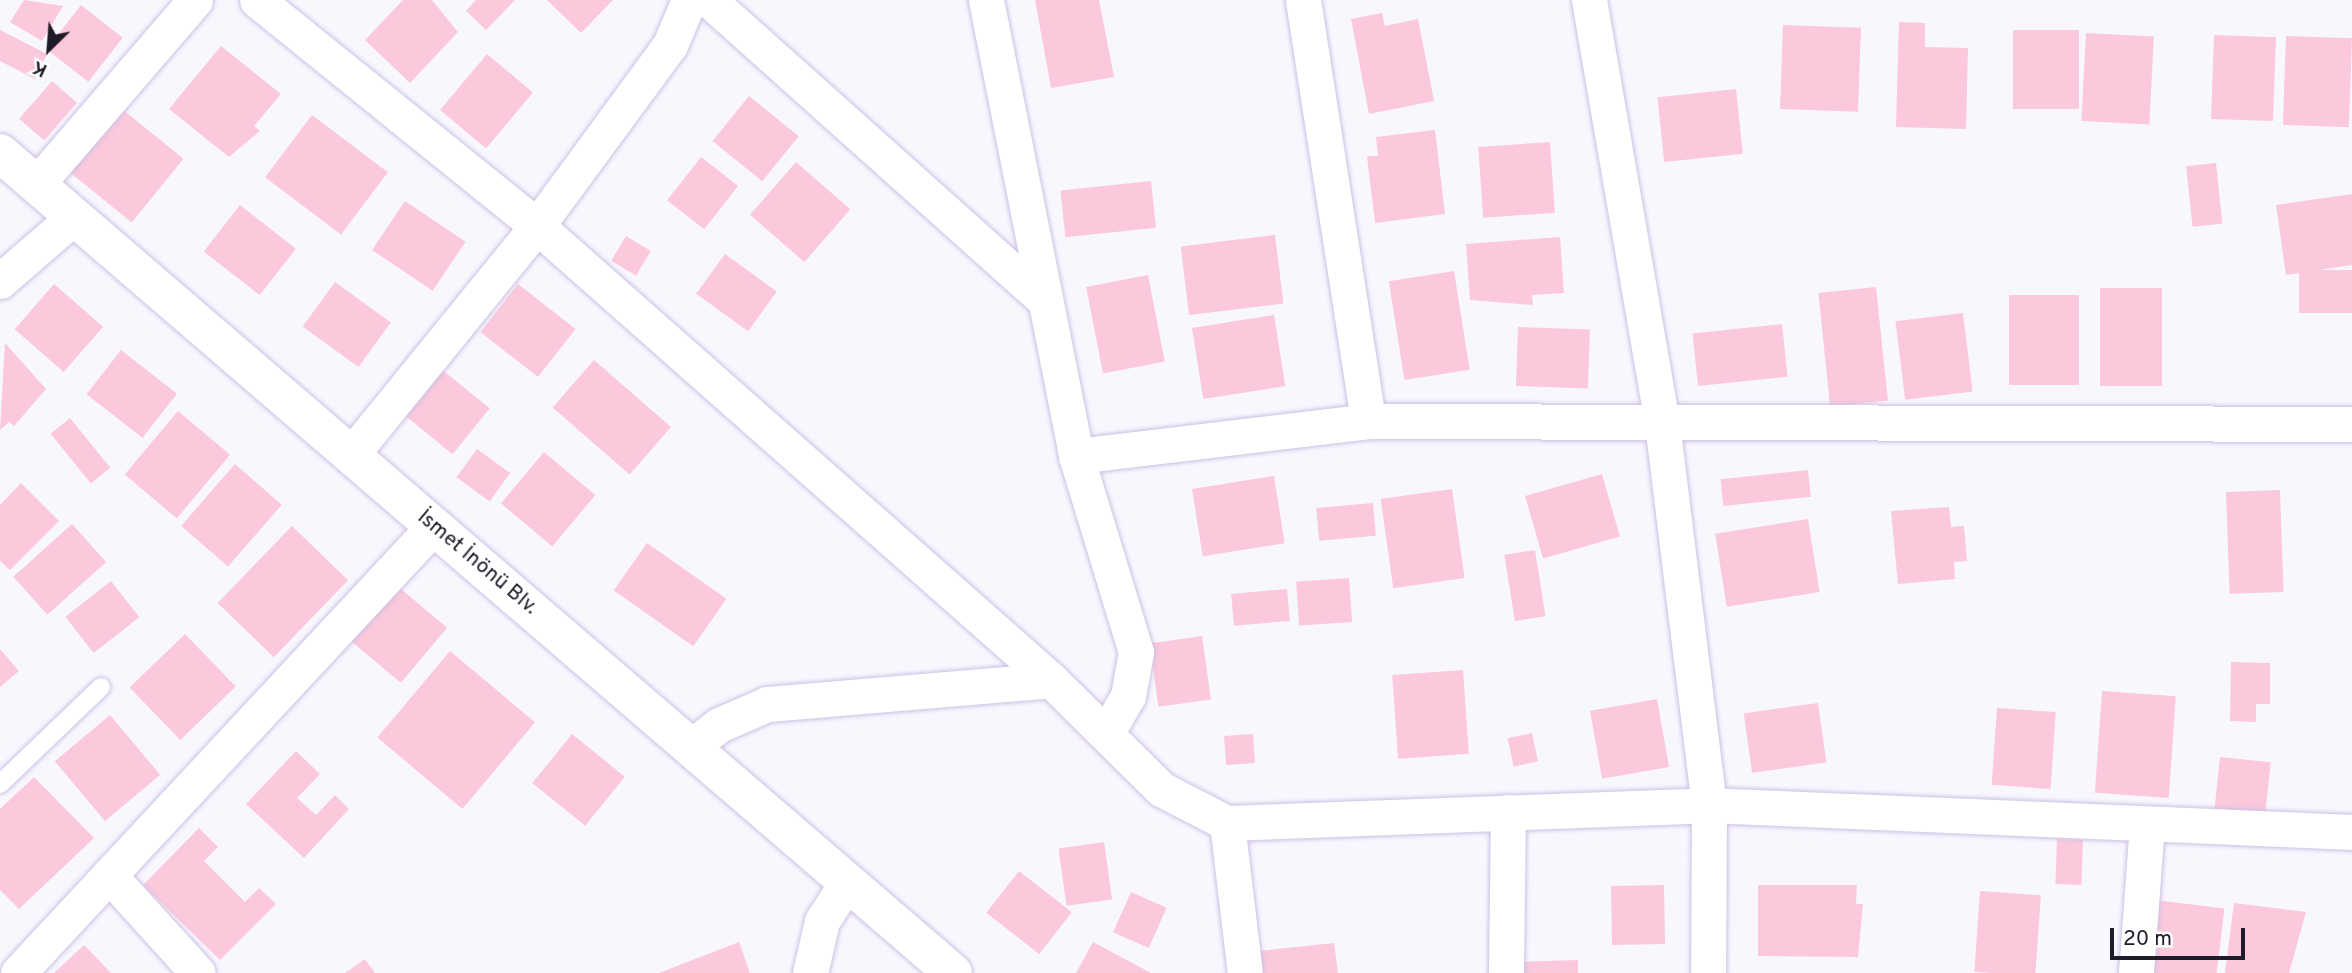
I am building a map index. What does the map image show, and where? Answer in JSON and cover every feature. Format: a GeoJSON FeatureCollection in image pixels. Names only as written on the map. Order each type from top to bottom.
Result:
{"type":"FeatureCollection","features":[{"type":"Feature","properties":{"kind":"main road","name":"İsmet İnönü Blv."},"geometry":{"type":"LineString","coordinates":[[0,153],[953,973]]}},
{"type":"Feature","properties":{"kind":"street"},"geometry":{"type":"LineString","coordinates":[[36,185],[195,0]]}},
{"type":"Feature","properties":{"kind":"street"},"geometry":{"type":"LineString","coordinates":[[257,0],[537,226],[1051,680],[1107,732],[1161,789],[1227,823],[1709,805],[2352,832]]}},
{"type":"Feature","properties":{"kind":"street"},"geometry":{"type":"LineString","coordinates":[[351,455],[537,226],[670,45],[689,0]]}},
{"type":"Feature","properties":{"kind":"street"},"geometry":{"type":"LineString","coordinates":[[709,0],[1040,296]]}},
{"type":"Feature","properties":{"kind":"street"},"geometry":{"type":"LineString","coordinates":[[986,0],[1040,296],[1076,456],[1136,652],[1128,696],[1107,732]]}},
{"type":"Feature","properties":{"kind":"street"},"geometry":{"type":"LineString","coordinates":[[1303,0],[1368,421]]}},
{"type":"Feature","properties":{"kind":"street"},"geometry":{"type":"LineString","coordinates":[[1589,0],[1662,423],[1709,805],[1708,973]]}},
{"type":"Feature","properties":{"kind":"street"},"geometry":{"type":"LineString","coordinates":[[0,281],[74,217]]}},
{"type":"Feature","properties":{"kind":"street"},"geometry":{"type":"LineString","coordinates":[[1076,456],[1368,421],[2352,424]]}},
{"type":"Feature","properties":{"kind":"street"},"geometry":{"type":"LineString","coordinates":[[18,973],[434,526]]}},
{"type":"Feature","properties":{"kind":"street"},"geometry":{"type":"LineString","coordinates":[[692,746],[719,725],[767,704],[1051,680]]}},
{"type":"Feature","properties":{"kind":"street"},"geometry":{"type":"LineString","coordinates":[[1506,973],[1508,812]]}},
{"type":"Feature","properties":{"kind":"street"},"geometry":{"type":"LineString","coordinates":[[1227,823],[1245,973]]}},
{"type":"Feature","properties":{"kind":"street"},"geometry":{"type":"LineString","coordinates":[[2136,973],[2147,824]]}},
{"type":"Feature","properties":{"kind":"street"},"geometry":{"type":"LineString","coordinates":[[108,875],[198,973]]}},
{"type":"Feature","properties":{"kind":"street"},"geometry":{"type":"LineString","coordinates":[[810,973],[822,921],[847,882]]}},
{"type":"Feature","properties":{"kind":"lane"},"geometry":{"type":"LineString","coordinates":[[0,784],[101,687]]}},
{"type":"Feature","properties":{"kind":"building"},"geometry":{"type":"Polygon","coordinates":[[[24,0],[63,6],[42,41],[10,22],[24,0]]]}},
{"type":"Feature","properties":{"kind":"building"},"geometry":{"type":"Polygon","coordinates":[[[403,0],[432,0],[458,32],[410,83],[365,40],[403,0]]]}},
{"type":"Feature","properties":{"kind":"building"},"geometry":{"type":"Polygon","coordinates":[[[476,0],[515,0],[486,30],[466,11],[476,0]]]}},
{"type":"Feature","properties":{"kind":"building"},"geometry":{"type":"Polygon","coordinates":[[[547,0],[613,0],[581,33],[547,0]]]}},
{"type":"Feature","properties":{"kind":"building"},"geometry":{"type":"Polygon","coordinates":[[[1035,0],[1099,0],[1114,77],[1051,88],[1035,0]]]}},
{"type":"Feature","properties":{"kind":"building"},"geometry":{"type":"Polygon","coordinates":[[[81,5],[123,38],[88,82],[47,49],[81,5]]]}},
{"type":"Feature","properties":{"kind":"building"},"geometry":{"type":"Polygon","coordinates":[[[1382,13],[1385,26],[1418,19],[1434,101],[1369,114],[1351,19],[1382,13]]]}},
{"type":"Feature","properties":{"kind":"building"},"geometry":{"type":"Polygon","coordinates":[[[1899,22],[1925,23],[1925,47],[1968,48],[1966,129],[1896,127],[1899,22]]]}},
{"type":"Feature","properties":{"kind":"building"},"geometry":{"type":"Polygon","coordinates":[[[1783,25],[1861,28],[1858,112],[1780,109],[1783,25]]]}},
{"type":"Feature","properties":{"kind":"building"},"geometry":{"type":"Polygon","coordinates":[[[0,30],[47,54],[35,79],[0,61],[0,30]]]}},
{"type":"Feature","properties":{"kind":"building"},"geometry":{"type":"Polygon","coordinates":[[[2013,30],[2079,30],[2079,109],[2013,109],[2013,30]]]}},
{"type":"Feature","properties":{"kind":"building"},"geometry":{"type":"Polygon","coordinates":[[[2086,33],[2154,37],[2149,124],[2081,121],[2086,33]]]}},
{"type":"Feature","properties":{"kind":"building"},"geometry":{"type":"Polygon","coordinates":[[[2214,35],[2276,37],[2273,121],[2211,119],[2214,35]]]}},
{"type":"Feature","properties":{"kind":"building"},"geometry":{"type":"Polygon","coordinates":[[[2286,36],[2352,38],[2349,127],[2283,125],[2286,36]]]}},
{"type":"Feature","properties":{"kind":"building"},"geometry":{"type":"Polygon","coordinates":[[[221,46],[281,94],[254,126],[260,131],[229,157],[169,109],[221,46]]]}},
{"type":"Feature","properties":{"kind":"building"},"geometry":{"type":"Polygon","coordinates":[[[487,54],[533,93],[486,148],[440,110],[487,54]]]}},
{"type":"Feature","properties":{"kind":"building"},"geometry":{"type":"Polygon","coordinates":[[[52,81],[77,103],[44,140],[19,119],[52,81]]]}},
{"type":"Feature","properties":{"kind":"building"},"geometry":{"type":"Polygon","coordinates":[[[1736,89],[1743,154],[1664,162],[1657,97],[1736,89]]]}},
{"type":"Feature","properties":{"kind":"building"},"geometry":{"type":"Polygon","coordinates":[[[749,96],[799,136],[762,181],[712,141],[749,96]]]}},
{"type":"Feature","properties":{"kind":"building"},"geometry":{"type":"Polygon","coordinates":[[[122,109],[183,159],[132,222],[70,173],[122,109]]]}},
{"type":"Feature","properties":{"kind":"building"},"geometry":{"type":"Polygon","coordinates":[[[312,115],[388,172],[341,234],[265,177],[312,115]]]}},
{"type":"Feature","properties":{"kind":"building"},"geometry":{"type":"Polygon","coordinates":[[[1435,130],[1445,214],[1375,223],[1367,156],[1378,156],[1376,137],[1435,130]]]}},
{"type":"Feature","properties":{"kind":"building"},"geometry":{"type":"Polygon","coordinates":[[[1550,142],[1555,213],[1483,218],[1478,147],[1550,142]]]}},
{"type":"Feature","properties":{"kind":"building"},"geometry":{"type":"Polygon","coordinates":[[[701,157],[738,186],[704,229],[667,200],[701,157]]]}},
{"type":"Feature","properties":{"kind":"building"},"geometry":{"type":"Polygon","coordinates":[[[796,162],[850,209],[804,262],[750,215],[796,162]]]}},
{"type":"Feature","properties":{"kind":"building"},"geometry":{"type":"Polygon","coordinates":[[[2216,163],[2222,224],[2193,227],[2186,166],[2216,163]]]}},
{"type":"Feature","properties":{"kind":"building"},"geometry":{"type":"Polygon","coordinates":[[[1151,181],[1156,228],[1065,237],[1060,191],[1151,181]]]}},
{"type":"Feature","properties":{"kind":"building"},"geometry":{"type":"Polygon","coordinates":[[[2352,194],[2352,265],[2286,275],[2276,205],[2352,194]]]}},
{"type":"Feature","properties":{"kind":"building"},"geometry":{"type":"Polygon","coordinates":[[[405,201],[466,242],[433,291],[372,250],[405,201]]]}},
{"type":"Feature","properties":{"kind":"building"},"geometry":{"type":"Polygon","coordinates":[[[240,205],[296,249],[260,295],[204,251],[240,205]]]}},
{"type":"Feature","properties":{"kind":"building"},"geometry":{"type":"Polygon","coordinates":[[[1275,235],[1283,303],[1189,315],[1181,247],[1275,235]]]}},
{"type":"Feature","properties":{"kind":"building"},"geometry":{"type":"Polygon","coordinates":[[[626,236],[651,251],[636,276],[611,261],[626,236]]]}},
{"type":"Feature","properties":{"kind":"building"},"geometry":{"type":"Polygon","coordinates":[[[1560,237],[1564,293],[1532,295],[1533,305],[1470,300],[1466,244],[1560,237]]]}},
{"type":"Feature","properties":{"kind":"building"},"geometry":{"type":"Polygon","coordinates":[[[725,254],[777,292],[748,331],[696,294],[725,254]]]}},
{"type":"Feature","properties":{"kind":"building"},"geometry":{"type":"Polygon","coordinates":[[[2299,270],[2352,270],[2352,313],[2299,313],[2299,270]]]}},
{"type":"Feature","properties":{"kind":"building"},"geometry":{"type":"Polygon","coordinates":[[[1454,271],[1470,370],[1404,380],[1389,281],[1454,271]]]}},
{"type":"Feature","properties":{"kind":"building"},"geometry":{"type":"Polygon","coordinates":[[[1148,275],[1165,361],[1103,373],[1086,287],[1148,275]]]}},
{"type":"Feature","properties":{"kind":"building"},"geometry":{"type":"Polygon","coordinates":[[[335,282],[391,323],[358,367],[303,326],[335,282]]]}},
{"type":"Feature","properties":{"kind":"building"},"geometry":{"type":"Polygon","coordinates":[[[54,284],[103,327],[64,372],[15,329],[54,284]]]}},
{"type":"Feature","properties":{"kind":"building"},"geometry":{"type":"Polygon","coordinates":[[[518,284],[576,329],[538,377],[480,332],[518,284]]]}},
{"type":"Feature","properties":{"kind":"building"},"geometry":{"type":"Polygon","coordinates":[[[1876,287],[1888,400],[1830,406],[1818,293],[1876,287]]]}},
{"type":"Feature","properties":{"kind":"building"},"geometry":{"type":"Polygon","coordinates":[[[2100,288],[2162,288],[2162,386],[2100,386],[2100,288]]]}},
{"type":"Feature","properties":{"kind":"building"},"geometry":{"type":"Polygon","coordinates":[[[2009,295],[2079,295],[2079,385],[2009,385],[2009,295]]]}},
{"type":"Feature","properties":{"kind":"building"},"geometry":{"type":"Polygon","coordinates":[[[1963,313],[1973,391],[1905,400],[1896,321],[1963,313]]]}},
{"type":"Feature","properties":{"kind":"building"},"geometry":{"type":"Polygon","coordinates":[[[1274,315],[1285,386],[1203,399],[1192,328],[1274,315]]]}},
{"type":"Feature","properties":{"kind":"building"},"geometry":{"type":"Polygon","coordinates":[[[1782,324],[1788,377],[1698,386],[1692,333],[1782,324]]]}},
{"type":"Feature","properties":{"kind":"building"},"geometry":{"type":"Polygon","coordinates":[[[1518,327],[1590,330],[1588,388],[1516,386],[1518,327]]]}},
{"type":"Feature","properties":{"kind":"building"},"geometry":{"type":"Polygon","coordinates":[[[5,343],[46,389],[14,426],[9,422],[0,430],[5,343]]]}},
{"type":"Feature","properties":{"kind":"building"},"geometry":{"type":"Polygon","coordinates":[[[121,350],[177,394],[142,438],[87,394],[121,350]]]}},
{"type":"Feature","properties":{"kind":"building"},"geometry":{"type":"Polygon","coordinates":[[[594,360],[671,427],[630,474],[553,408],[594,360]]]}},
{"type":"Feature","properties":{"kind":"building"},"geometry":{"type":"Polygon","coordinates":[[[440,368],[490,408],[453,454],[403,414],[440,368]]]}},
{"type":"Feature","properties":{"kind":"building"},"geometry":{"type":"Polygon","coordinates":[[[178,411],[230,455],[177,518],[125,475],[178,411]]]}},
{"type":"Feature","properties":{"kind":"building"},"geometry":{"type":"Polygon","coordinates":[[[70,418],[110,468],[91,483],[51,434],[70,418]]]}},
{"type":"Feature","properties":{"kind":"building"},"geometry":{"type":"Polygon","coordinates":[[[477,449],[510,473],[490,501],[456,477],[477,449]]]}},
{"type":"Feature","properties":{"kind":"building"},"geometry":{"type":"Polygon","coordinates":[[[544,452],[595,495],[552,546],[501,503],[544,452]]]}},
{"type":"Feature","properties":{"kind":"building"},"geometry":{"type":"Polygon","coordinates":[[[235,464],[282,505],[228,567],[181,526],[235,464]]]}},
{"type":"Feature","properties":{"kind":"building"},"geometry":{"type":"Polygon","coordinates":[[[1808,470],[1811,497],[1723,506],[1720,479],[1808,470]]]}},
{"type":"Feature","properties":{"kind":"building"},"geometry":{"type":"Polygon","coordinates":[[[1602,474],[1620,536],[1543,559],[1525,496],[1602,474]]]}},
{"type":"Feature","properties":{"kind":"building"},"geometry":{"type":"Polygon","coordinates":[[[1274,476],[1285,543],[1203,556],[1192,489],[1274,476]]]}},
{"type":"Feature","properties":{"kind":"building"},"geometry":{"type":"Polygon","coordinates":[[[21,483],[59,521],[10,570],[0,561],[0,505],[21,483]]]}},
{"type":"Feature","properties":{"kind":"building"},"geometry":{"type":"Polygon","coordinates":[[[1452,489],[1465,578],[1393,588],[1381,499],[1452,489]]]}},
{"type":"Feature","properties":{"kind":"building"},"geometry":{"type":"Polygon","coordinates":[[[2280,490],[2284,592],[2230,594],[2226,492],[2280,490]]]}},
{"type":"Feature","properties":{"kind":"building"},"geometry":{"type":"Polygon","coordinates":[[[1373,503],[1376,536],[1319,541],[1316,508],[1373,503]]]}},
{"type":"Feature","properties":{"kind":"building"},"geometry":{"type":"Polygon","coordinates":[[[1949,507],[1951,527],[1964,526],[1967,561],[1954,562],[1955,579],[1898,584],[1891,511],[1949,507]]]}},
{"type":"Feature","properties":{"kind":"building"},"geometry":{"type":"Polygon","coordinates":[[[1808,519],[1820,592],[1727,607],[1715,534],[1808,519]]]}},
{"type":"Feature","properties":{"kind":"building"},"geometry":{"type":"Polygon","coordinates":[[[72,524],[106,562],[47,615],[13,577],[72,524]]]}},
{"type":"Feature","properties":{"kind":"building"},"geometry":{"type":"Polygon","coordinates":[[[292,526],[348,580],[274,657],[218,603],[292,526]]]}},
{"type":"Feature","properties":{"kind":"building"},"geometry":{"type":"Polygon","coordinates":[[[647,543],[726,599],[693,646],[614,591],[647,543]]]}},
{"type":"Feature","properties":{"kind":"building"},"geometry":{"type":"Polygon","coordinates":[[[1535,550],[1545,616],[1515,621],[1504,555],[1535,550]]]}},
{"type":"Feature","properties":{"kind":"building"},"geometry":{"type":"Polygon","coordinates":[[[1349,578],[1352,622],[1299,626],[1296,582],[1349,578]]]}},
{"type":"Feature","properties":{"kind":"building"},"geometry":{"type":"Polygon","coordinates":[[[111,581],[139,617],[94,653],[65,617],[111,581]]]}},
{"type":"Feature","properties":{"kind":"building"},"geometry":{"type":"Polygon","coordinates":[[[395,584],[447,628],[401,683],[349,639],[395,584]]]}},
{"type":"Feature","properties":{"kind":"building"},"geometry":{"type":"Polygon","coordinates":[[[1287,589],[1290,621],[1234,626],[1231,594],[1287,589]]]}},
{"type":"Feature","properties":{"kind":"building"},"geometry":{"type":"Polygon","coordinates":[[[185,634],[236,687],[180,740],[130,687],[185,634]]]}},
{"type":"Feature","properties":{"kind":"building"},"geometry":{"type":"Polygon","coordinates":[[[1202,636],[1211,699],[1158,707],[1150,643],[1202,636]]]}},
{"type":"Feature","properties":{"kind":"building"},"geometry":{"type":"Polygon","coordinates":[[[0,649],[19,671],[0,687],[0,649]]]}},
{"type":"Feature","properties":{"kind":"building"},"geometry":{"type":"Polygon","coordinates":[[[450,651],[535,722],[462,809],[377,738],[450,651]]]}},
{"type":"Feature","properties":{"kind":"building"},"geometry":{"type":"Polygon","coordinates":[[[2231,662],[2270,663],[2270,704],[2256,704],[2256,722],[2230,721],[2231,662]]]}},
{"type":"Feature","properties":{"kind":"building"},"geometry":{"type":"Polygon","coordinates":[[[1463,670],[1469,754],[1398,759],[1392,675],[1463,670]]]}},
{"type":"Feature","properties":{"kind":"building"},"geometry":{"type":"Polygon","coordinates":[[[2102,691],[2176,696],[2169,798],[2095,793],[2102,691]]]}},
{"type":"Feature","properties":{"kind":"building"},"geometry":{"type":"Polygon","coordinates":[[[1657,699],[1669,767],[1602,779],[1590,711],[1657,699]]]}},
{"type":"Feature","properties":{"kind":"building"},"geometry":{"type":"Polygon","coordinates":[[[1818,703],[1826,762],[1752,773],[1744,713],[1818,703]]]}},
{"type":"Feature","properties":{"kind":"building"},"geometry":{"type":"Polygon","coordinates":[[[1997,708],[2056,712],[2050,789],[1992,785],[1997,708]]]}},
{"type":"Feature","properties":{"kind":"building"},"geometry":{"type":"Polygon","coordinates":[[[110,715],[160,775],[105,821],[55,761],[110,715]]]}},
{"type":"Feature","properties":{"kind":"building"},"geometry":{"type":"Polygon","coordinates":[[[1532,733],[1538,761],[1514,767],[1508,738],[1532,733]]]}},
{"type":"Feature","properties":{"kind":"building"},"geometry":{"type":"Polygon","coordinates":[[[572,734],[625,777],[585,826],[532,783],[572,734]]]}},
{"type":"Feature","properties":{"kind":"building"},"geometry":{"type":"Polygon","coordinates":[[[1253,734],[1255,763],[1226,765],[1224,736],[1253,734]]]}},
{"type":"Feature","properties":{"kind":"building"},"geometry":{"type":"Polygon","coordinates":[[[296,751],[320,774],[297,798],[316,815],[335,795],[349,809],[304,858],[246,804],[296,751]]]}},
{"type":"Feature","properties":{"kind":"building"},"geometry":{"type":"Polygon","coordinates":[[[2220,757],[2271,762],[2265,814],[2215,809],[2220,757]]]}},
{"type":"Feature","properties":{"kind":"building"},"geometry":{"type":"Polygon","coordinates":[[[34,777],[94,838],[19,909],[0,890],[0,809],[34,777]]]}},
{"type":"Feature","properties":{"kind":"building"},"geometry":{"type":"Polygon","coordinates":[[[199,828],[218,847],[204,861],[245,902],[259,888],[276,904],[220,960],[143,885],[199,828]]]}},
{"type":"Feature","properties":{"kind":"building"},"geometry":{"type":"Polygon","coordinates":[[[2057,839],[2083,840],[2081,885],[2055,884],[2057,839]]]}},
{"type":"Feature","properties":{"kind":"building"},"geometry":{"type":"Polygon","coordinates":[[[1104,842],[1112,899],[1067,906],[1058,848],[1104,842]]]}},
{"type":"Feature","properties":{"kind":"building"},"geometry":{"type":"Polygon","coordinates":[[[1019,871],[1072,912],[1039,954],[986,913],[1019,871]]]}},
{"type":"Feature","properties":{"kind":"building"},"geometry":{"type":"Polygon","coordinates":[[[1664,885],[1665,944],[1612,945],[1611,886],[1664,885]]]}},
{"type":"Feature","properties":{"kind":"building"},"geometry":{"type":"Polygon","coordinates":[[[1758,885],[1857,885],[1856,904],[1863,904],[1858,957],[1758,956],[1758,885]]]}},
{"type":"Feature","properties":{"kind":"building"},"geometry":{"type":"Polygon","coordinates":[[[1980,891],[2041,895],[2035,973],[1974,972],[1980,891]]]}},
{"type":"Feature","properties":{"kind":"building"},"geometry":{"type":"Polygon","coordinates":[[[1131,892],[1167,908],[1149,948],[1113,932],[1131,892]]]}},
{"type":"Feature","properties":{"kind":"building"},"geometry":{"type":"Polygon","coordinates":[[[2155,900],[2224,909],[2217,973],[2146,972],[2155,900]]]}},
{"type":"Feature","properties":{"kind":"building"},"geometry":{"type":"Polygon","coordinates":[[[2234,903],[2306,912],[2289,973],[2225,973],[2234,903]]]}},
{"type":"Feature","properties":{"kind":"building"},"geometry":{"type":"Polygon","coordinates":[[[739,942],[750,973],[659,973],[739,942]]]}},
{"type":"Feature","properties":{"kind":"building"},"geometry":{"type":"Polygon","coordinates":[[[1093,942],[1151,973],[1076,973],[1093,942]]]}},
{"type":"Feature","properties":{"kind":"building"},"geometry":{"type":"Polygon","coordinates":[[[1334,943],[1338,973],[1262,973],[1259,951],[1334,943]]]}},
{"type":"Feature","properties":{"kind":"building"},"geometry":{"type":"Polygon","coordinates":[[[84,945],[111,973],[54,973],[84,945]]]}},
{"type":"Feature","properties":{"kind":"building"},"geometry":{"type":"Polygon","coordinates":[[[365,959],[375,973],[345,973],[365,959]]]}},
{"type":"Feature","properties":{"kind":"building"},"geometry":{"type":"Polygon","coordinates":[[[1578,960],[1578,973],[1518,973],[1518,962],[1578,960]]]}}]}
